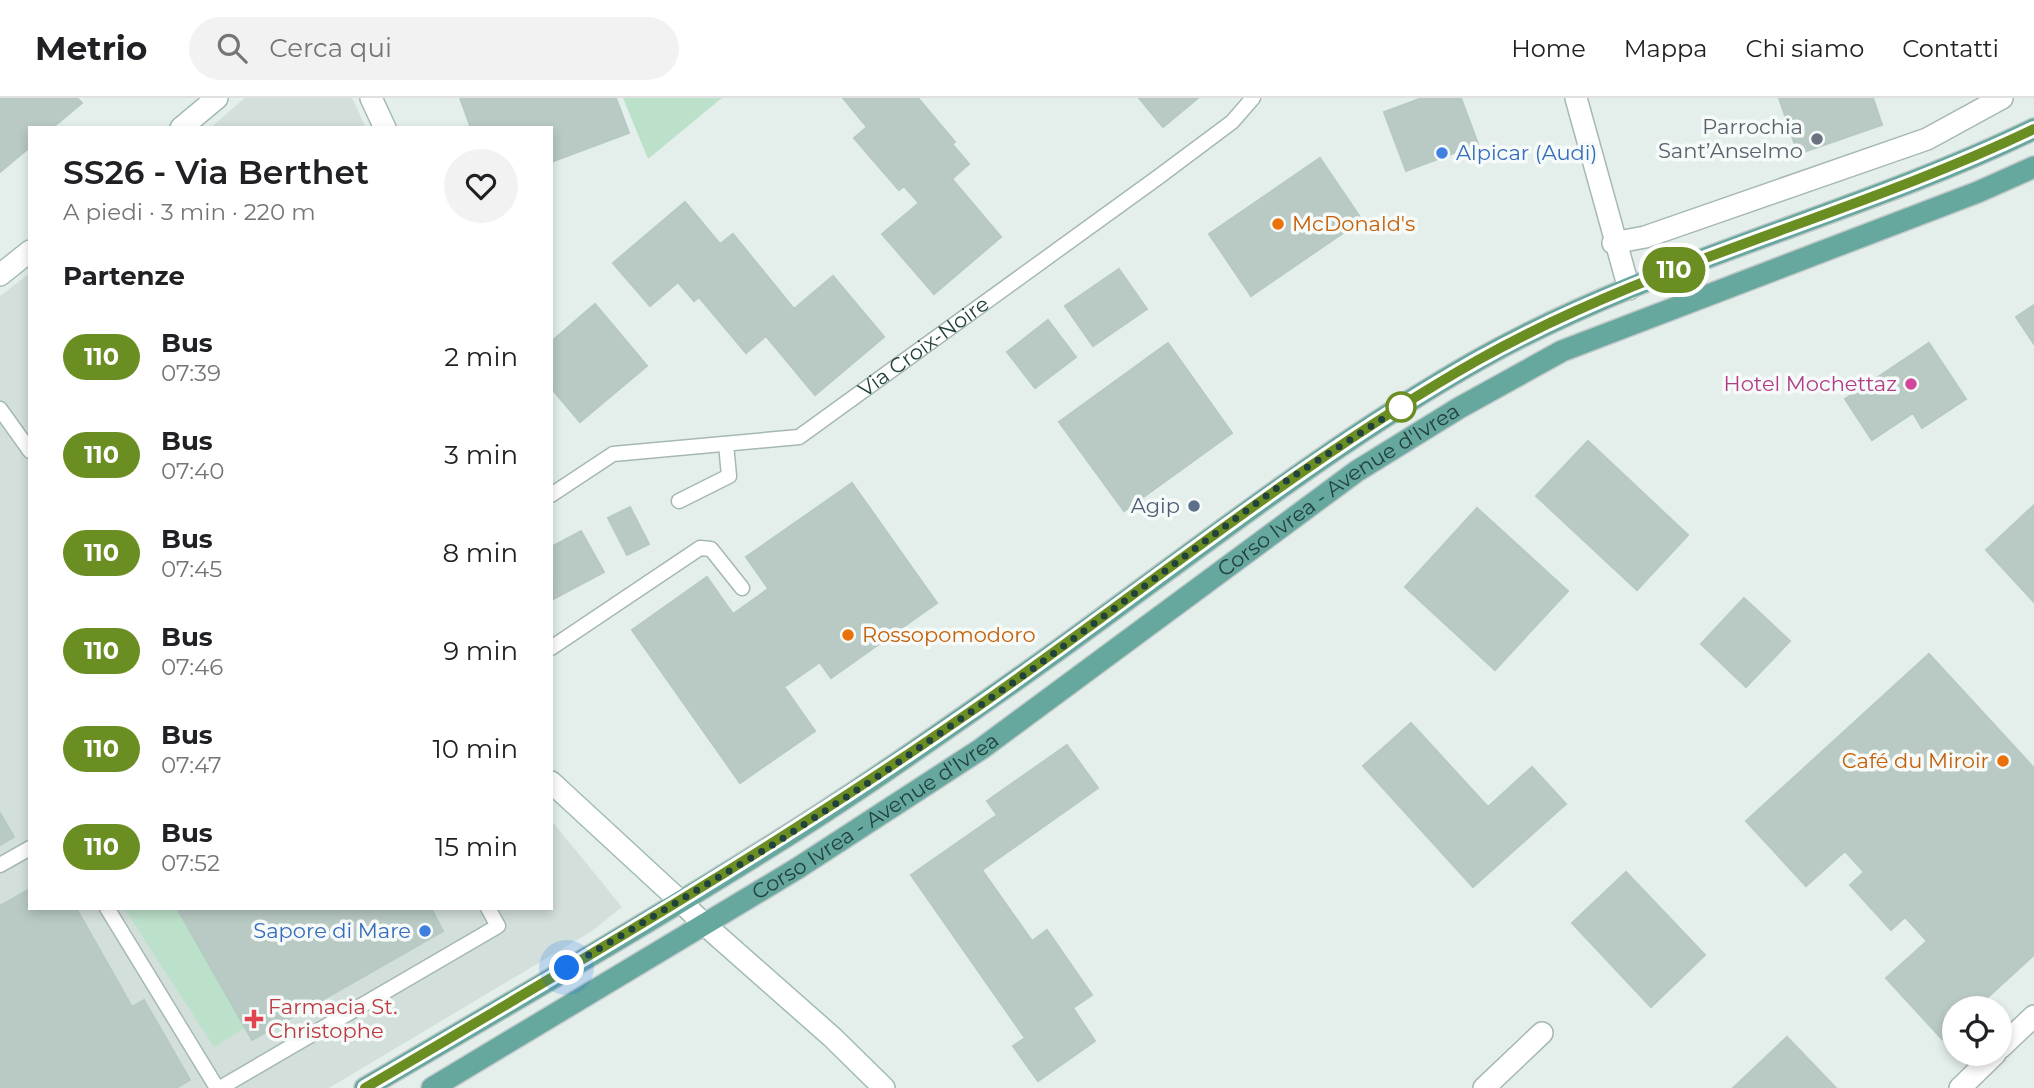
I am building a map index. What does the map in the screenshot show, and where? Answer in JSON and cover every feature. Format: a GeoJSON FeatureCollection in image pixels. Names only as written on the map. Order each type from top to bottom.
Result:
{"type":"FeatureCollection","features":[{"type":"Feature","properties":{"kind":"main road","name":"Corso Ivrea - Avenue d'Ivrea"},"geometry":{"type":"LineString","coordinates":[[365,1088],[680,901],[869,782],[1034,668],[1340,444],[1478,360],[1550,322],[1629,289],[1971,159],[2034,129]]}},
{"type":"Feature","properties":{"kind":"main road","name":"Corso Ivrea - Avenue d'Ivrea"},"geometry":{"type":"LineString","coordinates":[[432,1088],[798,868],[981,749],[1357,471],[1459,408],[1562,351],[1978,192],[2034,167]]}},
{"type":"Feature","properties":{"kind":"street"},"geometry":{"type":"LineString","coordinates":[[183,126],[216,98]]}},
{"type":"Feature","properties":{"kind":"street"},"geometry":{"type":"LineString","coordinates":[[371,98],[384,126]]}},
{"type":"Feature","properties":{"kind":"street"},"geometry":{"type":"LineString","coordinates":[[1576,98],[1613,243],[1629,289]]}},
{"type":"Feature","properties":{"kind":"street"},"geometry":{"type":"LineString","coordinates":[[1613,243],[1645,237],[1927,139],[1969,106],[2002,98]]}},
{"type":"Feature","properties":{"kind":"street"},"geometry":{"type":"LineString","coordinates":[[0,275],[28,253]]}},
{"type":"Feature","properties":{"kind":"street"},"geometry":{"type":"LineString","coordinates":[[553,784],[704,924],[832,1037],[884,1088]]}},
{"type":"Feature","properties":{"kind":"street"},"geometry":{"type":"LineString","coordinates":[[2012,1037],[2034,1016]]}},
{"type":"Feature","properties":{"kind":"street"},"geometry":{"type":"LineString","coordinates":[[1484,1088],[1542,1033]]}},
{"type":"Feature","properties":{"kind":"street"},"geometry":{"type":"LineString","coordinates":[[1960,1088],[1983,1066]]}},
{"type":"Feature","properties":{"kind":"lane","name":"Via Croix-Noire"},"geometry":{"type":"LineString","coordinates":[[553,494],[613,454],[799,437],[1232,122],[1253,98]]}},
{"type":"Feature","properties":{"kind":"lane"},"geometry":{"type":"LineString","coordinates":[[0,409],[28,448]]}},
{"type":"Feature","properties":{"kind":"lane"},"geometry":{"type":"LineString","coordinates":[[679,501],[729,476],[726,444]]}},
{"type":"Feature","properties":{"kind":"lane"},"geometry":{"type":"LineString","coordinates":[[553,647],[700,548],[711,549],[742,588]]}},
{"type":"Feature","properties":{"kind":"lane"},"geometry":{"type":"LineString","coordinates":[[0,864],[28,849]]}},
{"type":"Feature","properties":{"kind":"lane"},"geometry":{"type":"LineString","coordinates":[[108,910],[218,1088],[498,926],[489,910]]}},
{"type":"Feature","properties":{"kind":"shaded area"},"geometry":{"type":"Polygon","coordinates":[[[245,98],[352,98],[365,126],[212,126],[245,98]]]}},
{"type":"Feature","properties":{"kind":"shaded area"},"geometry":{"type":"Polygon","coordinates":[[[28,275],[28,910],[553,910],[553,822],[622,907],[592,931],[329,1088],[0,1088],[0,296],[28,275]]]}},
{"type":"Feature","properties":{"kind":"green space"},"geometry":{"type":"Polygon","coordinates":[[[623,98],[722,98],[648,159],[623,98]]]}},
{"type":"Feature","properties":{"kind":"green space"},"geometry":{"type":"Polygon","coordinates":[[[125,910],[178,910],[245,1028],[214,1047],[125,910]]]}},
{"type":"Feature","properties":{"kind":"building"},"geometry":{"type":"Polygon","coordinates":[[[0,98],[77,98],[82,103],[54,126],[28,126],[28,149],[0,172],[0,98]]]}},
{"type":"Feature","properties":{"kind":"building"},"geometry":{"type":"Polygon","coordinates":[[[460,98],[616,98],[629,133],[553,161],[553,126],[470,126],[460,98]]]}},
{"type":"Feature","properties":{"kind":"building"},"geometry":{"type":"Polygon","coordinates":[[[843,98],[918,98],[955,142],[952,144],[969,164],[952,179],[1001,237],[934,294],[882,234],[919,203],[904,186],[899,190],[854,138],[867,127],[843,98]]]}},
{"type":"Feature","properties":{"kind":"building"},"geometry":{"type":"Polygon","coordinates":[[[1139,98],[1198,98],[1163,127],[1139,98]]]}},
{"type":"Feature","properties":{"kind":"building"},"geometry":{"type":"Polygon","coordinates":[[[1422,98],[1461,98],[1478,144],[1406,171],[1384,112],[1422,98]]]}},
{"type":"Feature","properties":{"kind":"building","name":"Parrochia Sant’Anselmo"},"geometry":{"type":"Polygon","coordinates":[[[1779,98],[1873,98],[1882,125],[1798,154],[1779,98]]]}},
{"type":"Feature","properties":{"kind":"building"},"geometry":{"type":"Polygon","coordinates":[[[1320,158],[1362,220],[1251,296],[1209,234],[1320,158]]]}},
{"type":"Feature","properties":{"kind":"building"},"geometry":{"type":"Polygon","coordinates":[[[685,202],[720,244],[733,234],[794,309],[833,276],[884,337],[815,395],[766,336],[746,353],[699,297],[694,301],[678,282],[650,306],[613,263],[685,202]]]}},
{"type":"Feature","properties":{"kind":"building"},"geometry":{"type":"Polygon","coordinates":[[[1119,269],[1147,309],[1093,346],[1065,306],[1119,269]]]}},
{"type":"Feature","properties":{"kind":"building"},"geometry":{"type":"Polygon","coordinates":[[[595,304],[647,366],[580,422],[553,390],[553,340],[595,304]]]}},
{"type":"Feature","properties":{"kind":"building"},"geometry":{"type":"Polygon","coordinates":[[[2034,305],[2034,344],[2016,317],[2034,305]]]}},
{"type":"Feature","properties":{"kind":"building"},"geometry":{"type":"Polygon","coordinates":[[[1048,320],[1076,357],[1035,388],[1007,352],[1048,320]]]}},
{"type":"Feature","properties":{"kind":"building"},"geometry":{"type":"Polygon","coordinates":[[[1168,343],[1232,433],[1124,511],[1059,422],[1168,343]]]}},
{"type":"Feature","properties":{"kind":"building","name":"Hotel Mochettaz"},"geometry":{"type":"Polygon","coordinates":[[[1929,343],[1966,399],[1922,428],[1913,413],[1872,440],[1845,399],[1929,343]]]}},
{"type":"Feature","properties":{"kind":"building"},"geometry":{"type":"Polygon","coordinates":[[[1588,441],[1688,535],[1637,590],[1536,496],[1588,441]]]}},
{"type":"Feature","properties":{"kind":"building"},"geometry":{"type":"Polygon","coordinates":[[[852,483],[937,603],[831,678],[746,557],[852,483]]]}},
{"type":"Feature","properties":{"kind":"building"},"geometry":{"type":"Polygon","coordinates":[[[2034,505],[2034,602],[1986,550],[2034,505]]]}},
{"type":"Feature","properties":{"kind":"building"},"geometry":{"type":"Polygon","coordinates":[[[630,507],[649,544],[627,555],[608,518],[630,507]]]}},
{"type":"Feature","properties":{"kind":"building"},"geometry":{"type":"Polygon","coordinates":[[[1477,508],[1568,591],[1495,670],[1405,587],[1477,508]]]}},
{"type":"Feature","properties":{"kind":"building"},"geometry":{"type":"Polygon","coordinates":[[[581,531],[604,572],[553,599],[553,546],[581,531]]]}},
{"type":"Feature","properties":{"kind":"building"},"geometry":{"type":"Polygon","coordinates":[[[707,577],[815,731],[740,783],[632,630],[707,577]]]}},
{"type":"Feature","properties":{"kind":"building"},"geometry":{"type":"Polygon","coordinates":[[[768,589],[820,662],[784,687],[733,614],[768,589]]]}},
{"type":"Feature","properties":{"kind":"building"},"geometry":{"type":"Polygon","coordinates":[[[1744,598],[1790,641],[1746,687],[1701,644],[1744,598]]]}},
{"type":"Feature","properties":{"kind":"building"},"geometry":{"type":"Polygon","coordinates":[[[1929,654],[2034,768],[2034,955],[1989,996],[1942,996],[1942,1039],[1886,978],[1927,941],[1905,917],[1891,930],[1850,885],[1864,872],[1845,851],[1806,886],[1746,821],[1929,654]]]}},
{"type":"Feature","properties":{"kind":"building"},"geometry":{"type":"Polygon","coordinates":[[[1411,723],[1488,807],[1532,767],[1566,804],[1473,887],[1363,766],[1411,723]]]}},
{"type":"Feature","properties":{"kind":"building"},"geometry":{"type":"Polygon","coordinates":[[[1067,745],[1098,788],[982,870],[1032,941],[1047,930],[1092,995],[1073,1008],[1095,1041],[1038,1081],[1013,1046],[1025,1038],[911,875],[997,815],[987,801],[1067,745]]]}},
{"type":"Feature","properties":{"kind":"building"},"geometry":{"type":"Polygon","coordinates":[[[0,813],[14,837],[0,845],[0,813]]]}},
{"type":"Feature","properties":{"kind":"building"},"geometry":{"type":"Polygon","coordinates":[[[1626,872],[1705,955],[1651,1007],[1572,923],[1626,872]]]}},
{"type":"Feature","properties":{"kind":"building"},"geometry":{"type":"Polygon","coordinates":[[[28,890],[28,910],[77,910],[132,1007],[144,1000],[190,1080],[176,1088],[0,1088],[0,1082],[59,1048],[30,996],[0,1013],[0,906],[28,890]]]}},
{"type":"Feature","properties":{"kind":"building"},"geometry":{"type":"Polygon","coordinates":[[[178,910],[432,910],[443,931],[252,1040],[178,910]]]}},
{"type":"Feature","properties":{"kind":"building"},"geometry":{"type":"Polygon","coordinates":[[[30,996],[59,1048],[0,1082],[0,1013],[30,996]]]}},
{"type":"Feature","properties":{"kind":"building"},"geometry":{"type":"Polygon","coordinates":[[[1787,1037],[1836,1088],[1733,1088],[1787,1037]]]}},
{"type":"Feature","properties":{"kind":"bus line","name":"110"},"geometry":{"type":"LineString","coordinates":[[365,1088],[774,844],[880,775],[1034,668],[1289,479],[1340,444],[1478,360],[1550,322],[1629,289],[1694,262],[1971,159],[2034,129]]}},
{"type":"Feature","properties":{"kind":"place","name":"Parrochia Sant’Anselmo"},"geometry":{"type":"Point","coordinates":[1817,139]}},
{"type":"Feature","properties":{"kind":"place","name":"Alpicar (Audi)"},"geometry":{"type":"Point","coordinates":[1442,153]}},
{"type":"Feature","properties":{"kind":"place","name":"McDonald's"},"geometry":{"type":"Point","coordinates":[1278,224]}},
{"type":"Feature","properties":{"kind":"place","name":"Hotel Mochettaz"},"geometry":{"type":"Point","coordinates":[1911,384]}},
{"type":"Feature","properties":{"kind":"place","name":"Agip"},"geometry":{"type":"Point","coordinates":[1194,506]}},
{"type":"Feature","properties":{"kind":"place","name":"Rossopomodoro"},"geometry":{"type":"Point","coordinates":[848,635]}},
{"type":"Feature","properties":{"kind":"place","name":"Café du Miroir"},"geometry":{"type":"Point","coordinates":[2003,761]}},
{"type":"Feature","properties":{"kind":"place","name":"Sapore di Mare"},"geometry":{"type":"Point","coordinates":[425,931]}},
{"type":"Feature","properties":{"kind":"place","name":"Farmacia St. Christophe"},"geometry":{"type":"Point","coordinates":[254,1019]}},
{"type":"Feature","properties":{"kind":"route"},"geometry":{"type":"LineString","coordinates":[[567,968],[774,844],[880,775],[1034,668],[1289,479],[1401,407]]}}]}
